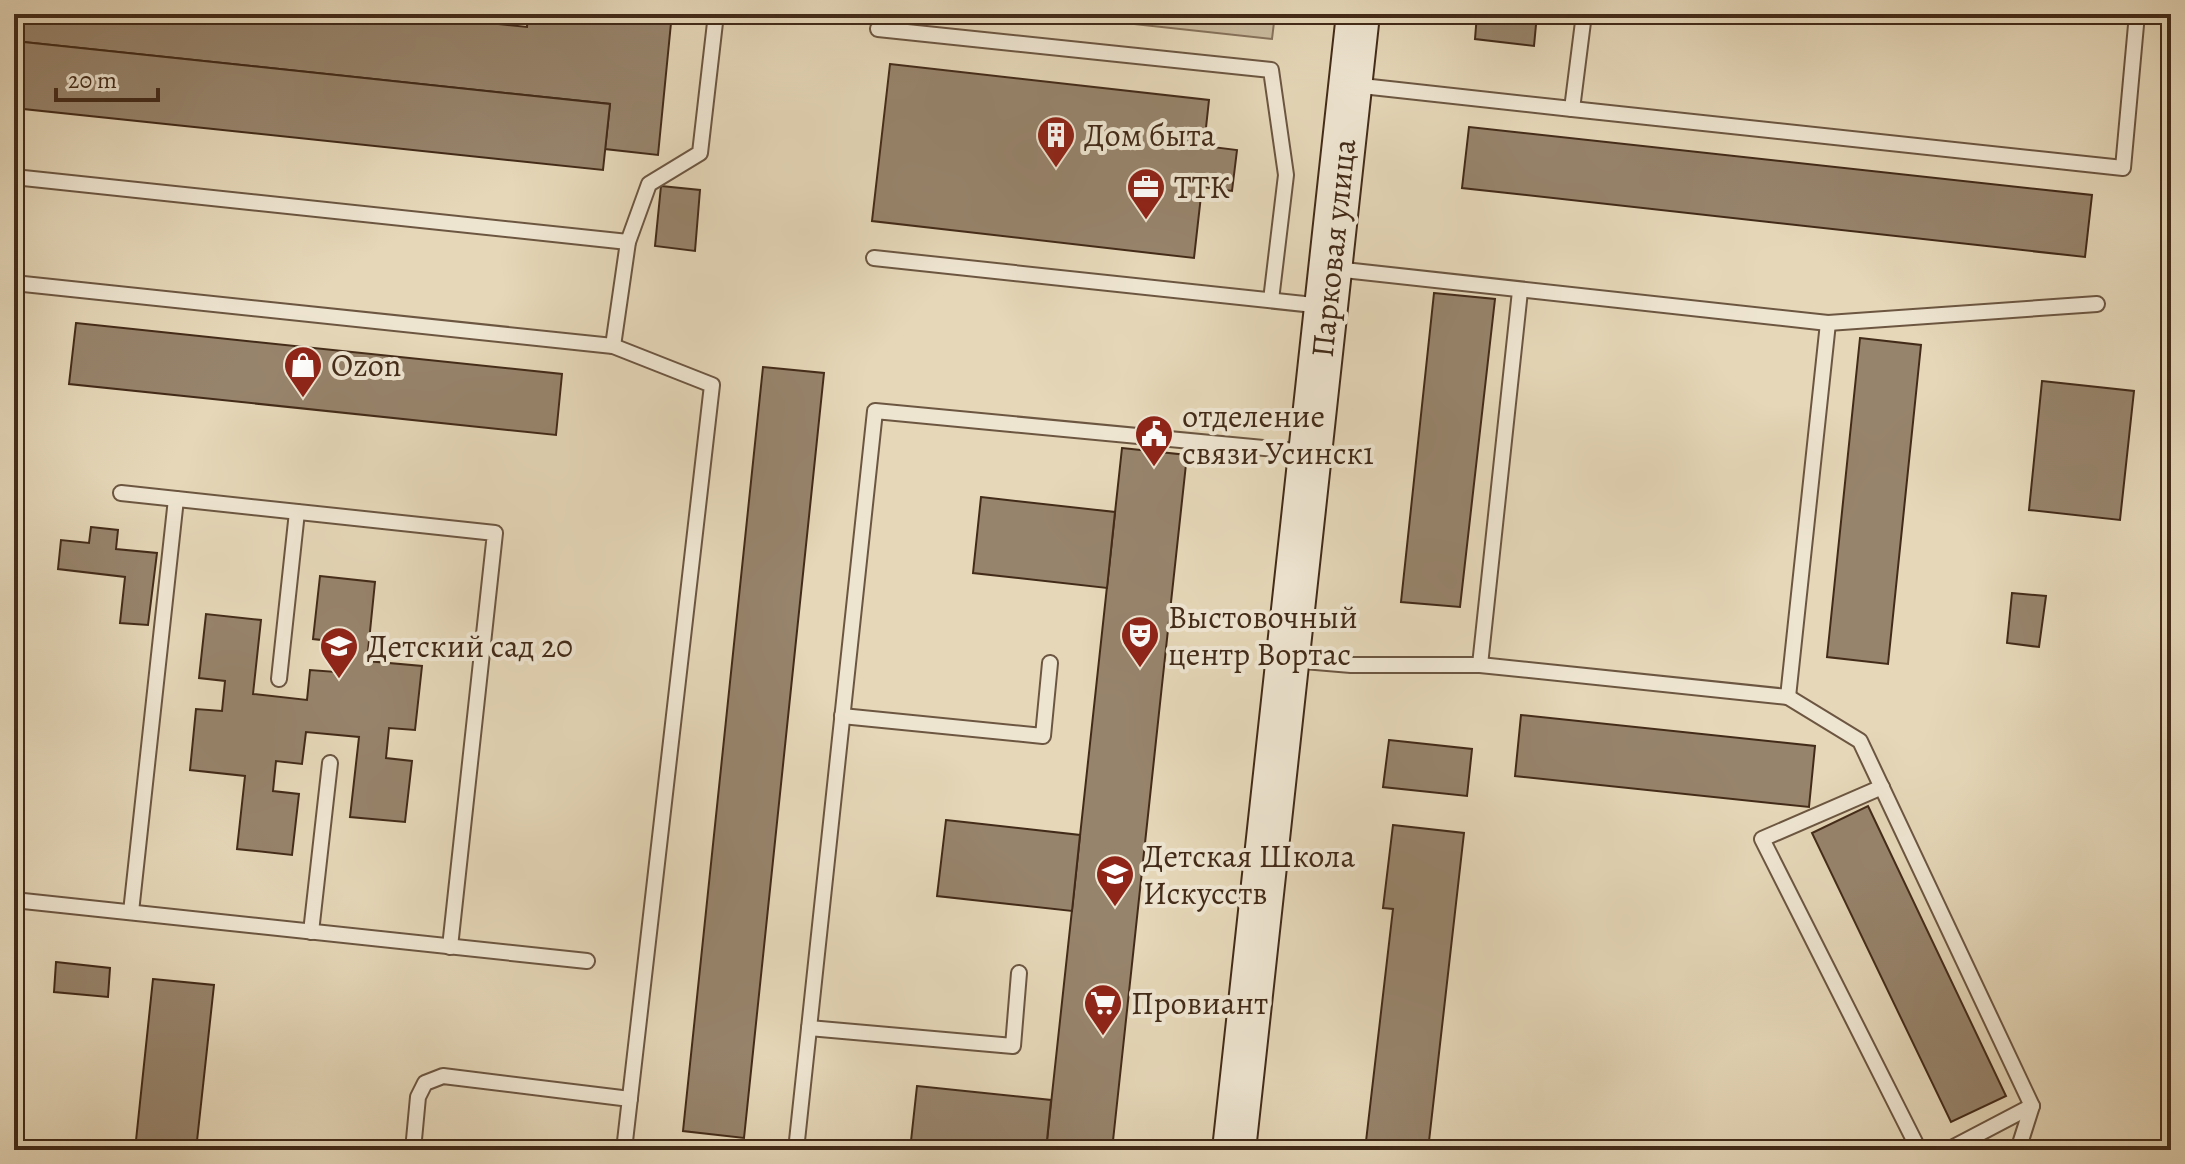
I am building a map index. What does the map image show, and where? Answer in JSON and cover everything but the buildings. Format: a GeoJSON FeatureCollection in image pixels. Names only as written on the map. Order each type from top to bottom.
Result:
{"type":"FeatureCollection","features":[{"type":"Feature","properties":{"kind":"main road","name":"Парковая улица"},"geometry":{"type":"LineString","coordinates":[[1234,1150],[1358,14]]}},
{"type":"Feature","properties":{"kind":"lane"},"geometry":{"type":"LineString","coordinates":[[613,346],[628,242],[649,184],[700,153],[716,14]]}},
{"type":"Feature","properties":{"kind":"lane"},"geometry":{"type":"LineString","coordinates":[[1572,109],[1584,14]]}},
{"type":"Feature","properties":{"kind":"lane"},"geometry":{"type":"LineString","coordinates":[[1351,84],[2123,168],[2137,14]]}},
{"type":"Feature","properties":{"kind":"lane"},"geometry":{"type":"LineString","coordinates":[[878,29],[1271,70],[1286,175],[1271,300]]}},
{"type":"Feature","properties":{"kind":"lane"},"geometry":{"type":"LineString","coordinates":[[14,177],[628,242]]}},
{"type":"Feature","properties":{"kind":"lane"},"geometry":{"type":"LineString","coordinates":[[874,258],[1271,300],[1328,288],[1520,291],[1828,323],[2097,304]]}},
{"type":"Feature","properties":{"kind":"lane"},"geometry":{"type":"LineString","coordinates":[[14,283],[613,346],[712,385],[624,1150]]}},
{"type":"Feature","properties":{"kind":"lane"},"geometry":{"type":"LineString","coordinates":[[1480,665],[1520,291]]}},
{"type":"Feature","properties":{"kind":"lane"},"geometry":{"type":"LineString","coordinates":[[1788,697],[1828,323]]}},
{"type":"Feature","properties":{"kind":"lane"},"geometry":{"type":"LineString","coordinates":[[796,1150],[875,411],[1310,453]]}},
{"type":"Feature","properties":{"kind":"lane"},"geometry":{"type":"LineString","coordinates":[[121,493],[495,533],[450,947]]}},
{"type":"Feature","properties":{"kind":"lane"},"geometry":{"type":"LineString","coordinates":[[131,912],[176,499]]}},
{"type":"Feature","properties":{"kind":"lane"},"geometry":{"type":"LineString","coordinates":[[279,679],[297,512]]}},
{"type":"Feature","properties":{"kind":"lane"},"geometry":{"type":"LineString","coordinates":[[1288,659],[1351,665],[1480,665],[1788,697],[1860,741],[2032,1106],[2018,1150]]}},
{"type":"Feature","properties":{"kind":"lane"},"geometry":{"type":"LineString","coordinates":[[842,716],[1043,736],[1050,663]]}},
{"type":"Feature","properties":{"kind":"lane"},"geometry":{"type":"LineString","coordinates":[[311,932],[330,763]]}},
{"type":"Feature","properties":{"kind":"lane"},"geometry":{"type":"LineString","coordinates":[[1882,787],[1762,839],[1919,1150]]}},
{"type":"Feature","properties":{"kind":"lane"},"geometry":{"type":"LineString","coordinates":[[14,900],[587,961]]}},
{"type":"Feature","properties":{"kind":"lane"},"geometry":{"type":"LineString","coordinates":[[809,1028],[1013,1046],[1019,973]]}},
{"type":"Feature","properties":{"kind":"lane"},"geometry":{"type":"LineString","coordinates":[[413,1150],[418,1097],[425,1083],[443,1076],[630,1099]]}},
{"type":"Feature","properties":{"kind":"lane"},"geometry":{"type":"LineString","coordinates":[[1948,1150],[2032,1106]]}},
{"type":"Feature","properties":{"kind":"shaded area"},"geometry":{"type":"Polygon","coordinates":[[[1042,14],[1275,14],[1272,39],[1042,14]]]}},
{"type":"Feature","properties":{"kind":"place","name":"Дом быта"},"geometry":{"type":"Point","coordinates":[1056,169]}},
{"type":"Feature","properties":{"kind":"place","name":"ТТК"},"geometry":{"type":"Point","coordinates":[1146,221]}},
{"type":"Feature","properties":{"kind":"place","name":"Ozon"},"geometry":{"type":"Point","coordinates":[303,399]}},
{"type":"Feature","properties":{"kind":"place","name":"отделение связи Усинск1"},"geometry":{"type":"Point","coordinates":[1154,468]}},
{"type":"Feature","properties":{"kind":"place","name":"Выстовочный центр Вортас"},"geometry":{"type":"Point","coordinates":[1140,669]}},
{"type":"Feature","properties":{"kind":"place","name":"Детский сад 20"},"geometry":{"type":"Point","coordinates":[339,680]}},
{"type":"Feature","properties":{"kind":"place","name":"Детская Школа Искусств"},"geometry":{"type":"Point","coordinates":[1115,908]}},
{"type":"Feature","properties":{"kind":"place","name":"Провиант"},"geometry":{"type":"Point","coordinates":[1103,1037]}}]}
